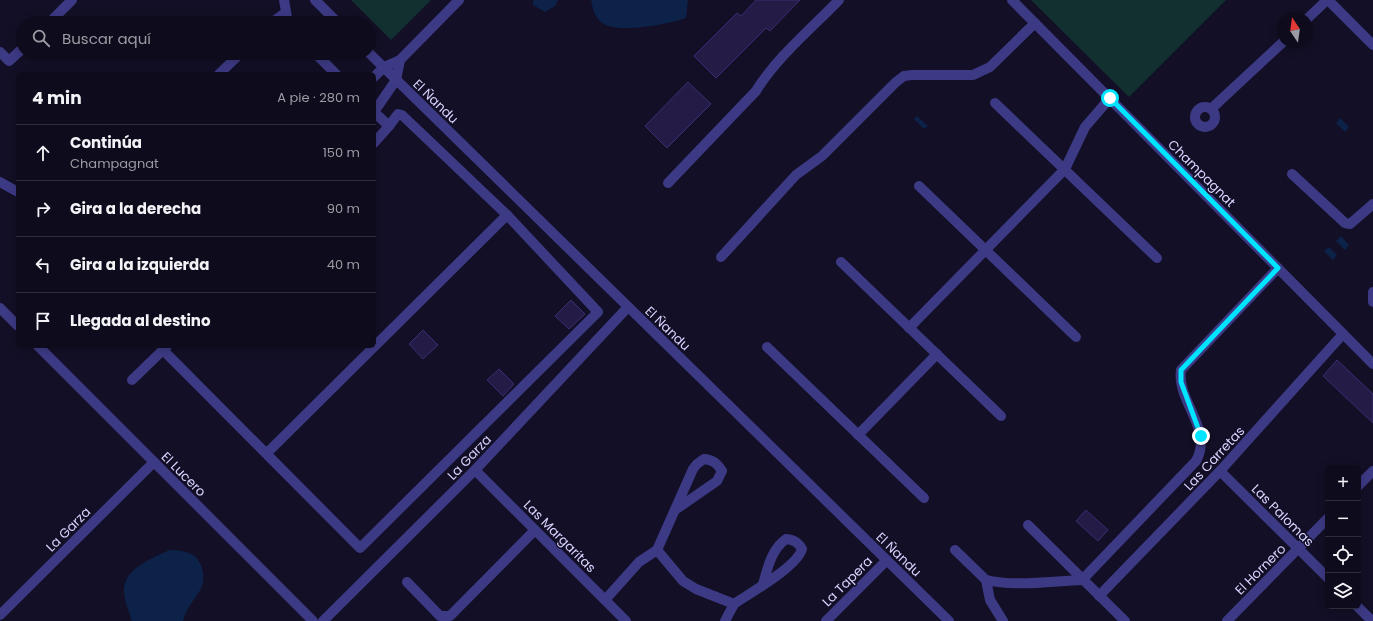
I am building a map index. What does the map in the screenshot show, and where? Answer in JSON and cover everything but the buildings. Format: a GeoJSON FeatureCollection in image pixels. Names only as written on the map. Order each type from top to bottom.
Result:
{"type":"FeatureCollection","features":[{"type":"Feature","properties":{"kind":"street"},"geometry":{"type":"LineString","coordinates":[[56,16],[72,0]]}},
{"type":"Feature","properties":{"kind":"street"},"geometry":{"type":"LineString","coordinates":[[284,0],[287,16]]}},
{"type":"Feature","properties":{"kind":"street"},"geometry":{"type":"LineString","coordinates":[[315,0],[331,16]]}},
{"type":"Feature","properties":{"kind":"street"},"geometry":{"type":"LineString","coordinates":[[376,75],[384,67],[400,60],[459,0]]}},
{"type":"Feature","properties":{"kind":"street"},"geometry":{"type":"LineString","coordinates":[[668,183],[756,91],[774,66],[839,0]]}},
{"type":"Feature","properties":{"kind":"street","name":"Champagnat"},"geometry":{"type":"LineString","coordinates":[[1012,0],[1373,364]]}},
{"type":"Feature","properties":{"kind":"street"},"geometry":{"type":"LineString","coordinates":[[1313,14],[1328,0],[1373,45]]}},
{"type":"Feature","properties":{"kind":"street"},"geometry":{"type":"LineString","coordinates":[[721,256],[796,175],[822,156],[896,82],[904,76],[973,74],[982,72],[996,62],[1035,23]]}},
{"type":"Feature","properties":{"kind":"street"},"geometry":{"type":"LineString","coordinates":[[1211,109],[1277,48]]}},
{"type":"Feature","properties":{"kind":"street"},"geometry":{"type":"LineString","coordinates":[[0,52],[9,61],[16,54]]}},
{"type":"Feature","properties":{"kind":"street"},"geometry":{"type":"LineString","coordinates":[[221,72],[233,60]]}},
{"type":"Feature","properties":{"kind":"street"},"geometry":{"type":"LineString","coordinates":[[321,60],[334,72]]}},
{"type":"Feature","properties":{"kind":"street","name":"El Ñandu"},"geometry":{"type":"LineString","coordinates":[[376,60],[949,621]]}},
{"type":"Feature","properties":{"kind":"street"},"geometry":{"type":"LineString","coordinates":[[376,109],[396,80],[400,60]]}},
{"type":"Feature","properties":{"kind":"street"},"geometry":{"type":"LineString","coordinates":[[909,328],[1065,169],[1085,128],[1110,98]]}},
{"type":"Feature","properties":{"kind":"street"},"geometry":{"type":"LineString","coordinates":[[995,102],[1157,258]]}},
{"type":"Feature","properties":{"kind":"street"},"geometry":{"type":"LineString","coordinates":[[376,114],[389,126]]}},
{"type":"Feature","properties":{"kind":"street"},"geometry":{"type":"LineString","coordinates":[[132,380],[165,348],[360,548],[598,312],[507,215],[402,115],[398,114],[376,141]]}},
{"type":"Feature","properties":{"kind":"street"},"geometry":{"type":"LineString","coordinates":[[1292,174],[1345,223],[1350,224],[1373,204]]}},
{"type":"Feature","properties":{"kind":"street"},"geometry":{"type":"LineString","coordinates":[[0,182],[16,191]]}},
{"type":"Feature","properties":{"kind":"street"},"geometry":{"type":"LineString","coordinates":[[919,186],[1076,337]]}},
{"type":"Feature","properties":{"kind":"street"},"geometry":{"type":"LineString","coordinates":[[376,345],[507,215]]}},
{"type":"Feature","properties":{"kind":"street"},"geometry":{"type":"LineString","coordinates":[[842,262],[1000,416]]}},
{"type":"Feature","properties":{"kind":"street"},"geometry":{"type":"LineString","coordinates":[[955,550],[986,580],[994,582],[1082,580],[1196,461],[1200,450],[1201,436],[1181,382],[1181,370],[1278,268]]}},
{"type":"Feature","properties":{"kind":"street"},"geometry":{"type":"LineString","coordinates":[[1373,292],[1373,302]]}},
{"type":"Feature","properties":{"kind":"street","name":"La Garza"},"geometry":{"type":"LineString","coordinates":[[323,621],[475,470],[628,307]]}},
{"type":"Feature","properties":{"kind":"street"},"geometry":{"type":"LineString","coordinates":[[0,308],[16,324]]}},
{"type":"Feature","properties":{"kind":"street","name":"Las Carretas"},"geometry":{"type":"LineString","coordinates":[[1099,596],[1220,471],[1343,334]]}},
{"type":"Feature","properties":{"kind":"street"},"geometry":{"type":"LineString","coordinates":[[767,347],[924,498]]}},
{"type":"Feature","properties":{"kind":"street","name":"El Lucero"},"geometry":{"type":"LineString","coordinates":[[40,348],[312,621]]}},
{"type":"Feature","properties":{"kind":"street"},"geometry":{"type":"LineString","coordinates":[[267,453],[373,348]]}},
{"type":"Feature","properties":{"kind":"street"},"geometry":{"type":"LineString","coordinates":[[858,435],[937,354]]}},
{"type":"Feature","properties":{"kind":"street"},"geometry":{"type":"LineString","coordinates":[[605,600],[639,562],[657,550],[675,510],[696,464],[704,459],[713,460],[719,465],[722,471],[717,481],[675,510]]}},
{"type":"Feature","properties":{"kind":"street","name":"La Garza"},"geometry":{"type":"LineString","coordinates":[[0,615],[154,462]]}},
{"type":"Feature","properties":{"kind":"street","name":"Las Margaritas"},"geometry":{"type":"LineString","coordinates":[[475,470],[626,621]]}},
{"type":"Feature","properties":{"kind":"street"},"geometry":{"type":"LineString","coordinates":[[1361,483],[1373,470]]}},
{"type":"Feature","properties":{"kind":"street","name":"Las Palomas"},"geometry":{"type":"LineString","coordinates":[[1220,471],[1325,575]]}},
{"type":"Feature","properties":{"kind":"street","name":"El Hornero"},"geometry":{"type":"LineString","coordinates":[[1227,621],[1325,521]]}},
{"type":"Feature","properties":{"kind":"street"},"geometry":{"type":"LineString","coordinates":[[1028,525],[1125,621]]}},
{"type":"Feature","properties":{"kind":"street"},"geometry":{"type":"LineString","coordinates":[[408,582],[440,616],[450,616],[535,530]]}},
{"type":"Feature","properties":{"kind":"street"},"geometry":{"type":"LineString","coordinates":[[726,621],[734,604],[763,584],[792,564],[800,555],[802,549],[799,544],[793,540],[786,539],[778,544],[773,551],[763,584]]}},
{"type":"Feature","properties":{"kind":"street"},"geometry":{"type":"LineString","coordinates":[[657,550],[683,581],[696,589],[734,604]]}},
{"type":"Feature","properties":{"kind":"street","name":"La Tapera"},"geometry":{"type":"LineString","coordinates":[[826,621],[887,560]]}},
{"type":"Feature","properties":{"kind":"street"},"geometry":{"type":"LineString","coordinates":[[986,580],[990,600],[1003,621]]}},
{"type":"Feature","properties":{"kind":"street"},"geometry":{"type":"LineString","coordinates":[[1360,609],[1372,621]]}},
{"type":"Feature","properties":{"kind":"green space"},"geometry":{"type":"Polygon","coordinates":[[[351,0],[431,0],[391,40],[376,25],[376,16],[367,16],[351,0]]]}},
{"type":"Feature","properties":{"kind":"green space"},"geometry":{"type":"Polygon","coordinates":[[[1031,0],[1226,0],[1129,97],[1031,0]]]}},
{"type":"Feature","properties":{"kind":"water"},"geometry":{"type":"Polygon","coordinates":[[[533,0],[558,0],[555,6],[545,12],[533,5],[533,0]]]}},
{"type":"Feature","properties":{"kind":"water"},"geometry":{"type":"Polygon","coordinates":[[[591,0],[688,0],[686,18],[642,27],[618,28],[608,26],[599,20],[595,15],[591,0]]]}},
{"type":"Feature","properties":{"kind":"water"},"geometry":{"type":"Polygon","coordinates":[[[917,116],[928,126],[924,129],[914,119],[917,116]]]}},
{"type":"Feature","properties":{"kind":"water"},"geometry":{"type":"Polygon","coordinates":[[[1340,118],[1349,127],[1345,132],[1336,123],[1340,118]]]}},
{"type":"Feature","properties":{"kind":"water"},"geometry":{"type":"Polygon","coordinates":[[[1341,236],[1349,245],[1345,250],[1336,241],[1341,236]]]}},
{"type":"Feature","properties":{"kind":"water"},"geometry":{"type":"Polygon","coordinates":[[[1329,247],[1337,255],[1333,260],[1324,251],[1329,247]]]}},
{"type":"Feature","properties":{"kind":"water"},"geometry":{"type":"Polygon","coordinates":[[[169,550],[188,553],[193,555],[199,561],[204,578],[200,590],[184,616],[183,621],[132,621],[124,595],[125,583],[134,570],[140,565],[169,550]]]}},
{"type":"Feature","properties":{"kind":"route"},"geometry":{"type":"LineString","coordinates":[[1110,98],[1278,268],[1185,364],[1181,370],[1181,382],[1201,436]]}}]}
